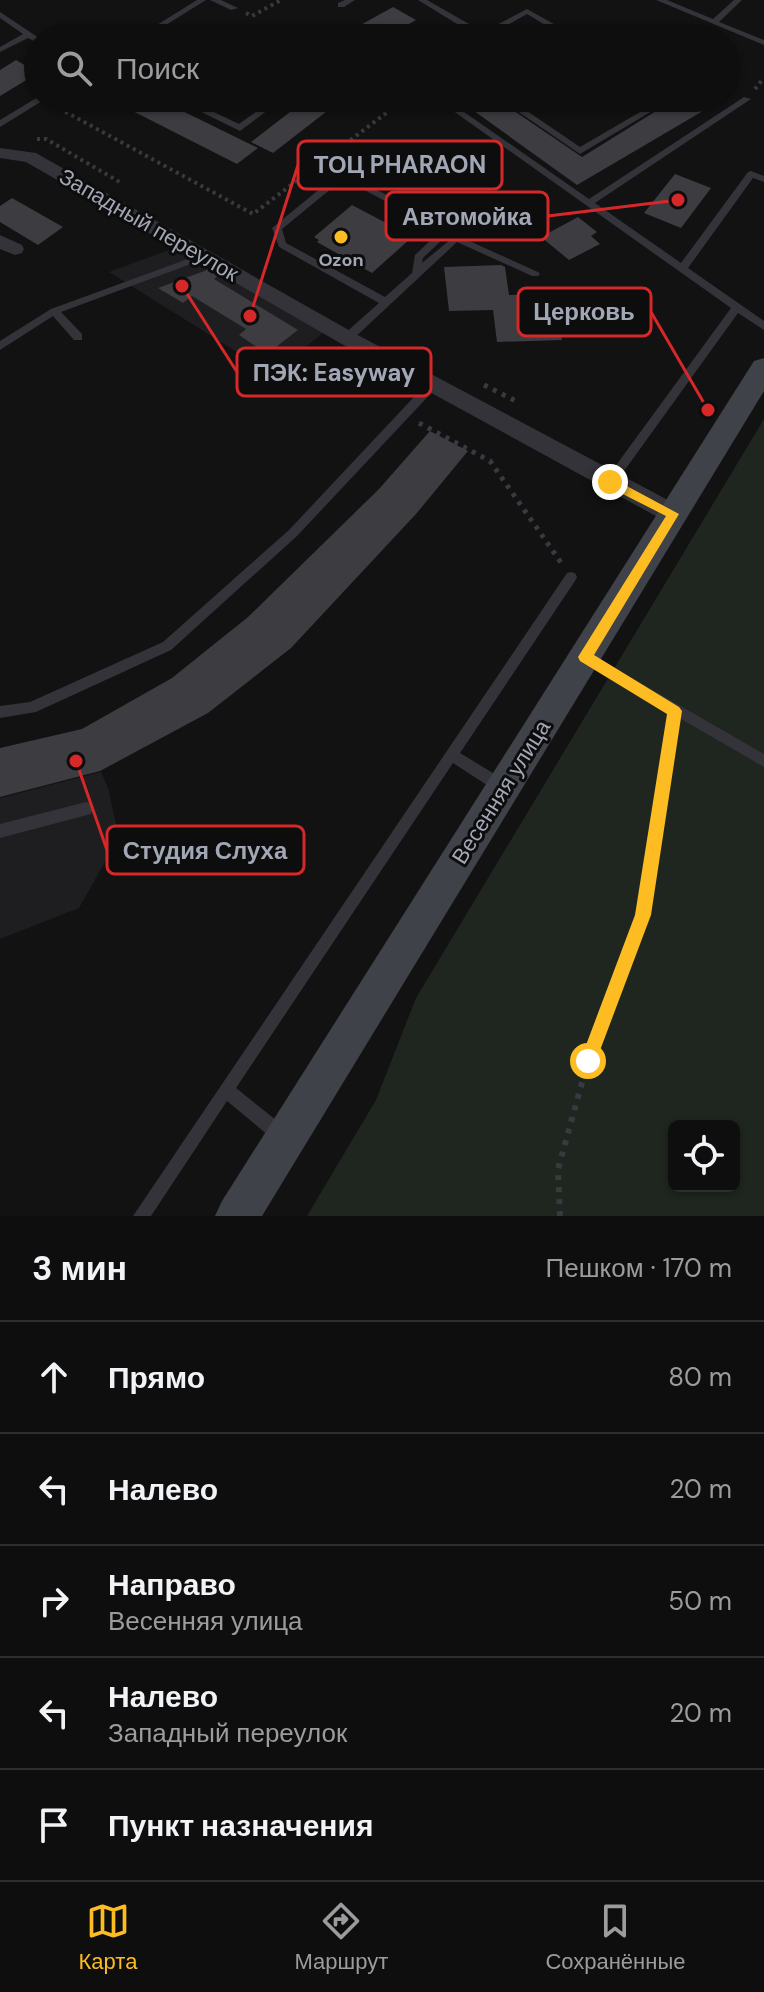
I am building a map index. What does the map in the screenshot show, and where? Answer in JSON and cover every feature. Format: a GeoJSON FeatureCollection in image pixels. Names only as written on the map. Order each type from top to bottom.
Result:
{"type":"FeatureCollection","features":[{"type":"Feature","properties":{"kind":"street","name":"Западный переулок"},"geometry":{"type":"LineString","coordinates":[[0,153],[30,157],[347,338],[673,514]]}},
{"type":"Feature","properties":{"kind":"street","name":"Весенняя улица"},"geometry":{"type":"LineString","coordinates":[[237,1216],[764,368]]}},
{"type":"Feature","properties":{"kind":"lane"},"geometry":{"type":"LineString","coordinates":[[163,24],[202,0]]}},
{"type":"Feature","properties":{"kind":"lane"},"geometry":{"type":"LineString","coordinates":[[214,0],[234,8]]}},
{"type":"Feature","properties":{"kind":"lane"},"geometry":{"type":"LineString","coordinates":[[341,5],[351,0]]}},
{"type":"Feature","properties":{"kind":"lane"},"geometry":{"type":"LineString","coordinates":[[422,0],[463,24]]}},
{"type":"Feature","properties":{"kind":"lane"},"geometry":{"type":"LineString","coordinates":[[660,0],[719,24]]}},
{"type":"Feature","properties":{"kind":"lane"},"geometry":{"type":"LineString","coordinates":[[714,22],[738,0]]}},
{"type":"Feature","properties":{"kind":"lane"},"geometry":{"type":"LineString","coordinates":[[503,24],[527,11],[549,24]]}},
{"type":"Feature","properties":{"kind":"lane"},"geometry":{"type":"LineString","coordinates":[[0,14],[24,31]]}},
{"type":"Feature","properties":{"kind":"lane"},"geometry":{"type":"LineString","coordinates":[[740,33],[764,43]]}},
{"type":"Feature","properties":{"kind":"lane"},"geometry":{"type":"LineString","coordinates":[[0,50],[24,37]]}},
{"type":"Feature","properties":{"kind":"lane"},"geometry":{"type":"LineString","coordinates":[[740,104],[747,99]]}},
{"type":"Feature","properties":{"kind":"lane"},"geometry":{"type":"LineString","coordinates":[[0,124],[24,109]]}},
{"type":"Feature","properties":{"kind":"lane"},"geometry":{"type":"LineString","coordinates":[[206,112],[240,128],[261,112]]}},
{"type":"Feature","properties":{"kind":"lane"},"geometry":{"type":"LineString","coordinates":[[459,112],[764,326]]}},
{"type":"Feature","properties":{"kind":"lane"},"geometry":{"type":"LineString","coordinates":[[523,112],[580,151],[646,112]]}},
{"type":"Feature","properties":{"kind":"lane"},"geometry":{"type":"LineString","coordinates":[[589,203],[727,112]]}},
{"type":"Feature","properties":{"kind":"lane"},"geometry":{"type":"LineString","coordinates":[[682,269],[751,174],[764,179]]}},
{"type":"Feature","properties":{"kind":"lane"},"geometry":{"type":"LineString","coordinates":[[386,302],[282,245],[277,228],[330,185],[356,182],[432,222],[439,238],[418,257],[417,274]]}},
{"type":"Feature","properties":{"kind":"lane"},"geometry":{"type":"LineString","coordinates":[[347,338],[456,238],[535,274]]}},
{"type":"Feature","properties":{"kind":"lane"},"geometry":{"type":"LineString","coordinates":[[0,346],[54,311],[204,256]]}},
{"type":"Feature","properties":{"kind":"lane"},"geometry":{"type":"LineString","coordinates":[[610,482],[737,307]]}},
{"type":"Feature","properties":{"kind":"lane"},"geometry":{"type":"LineString","coordinates":[[54,311],[78,337]]}},
{"type":"Feature","properties":{"kind":"lane"},"geometry":{"type":"LineString","coordinates":[[0,712],[31,708],[167,646],[293,533],[432,385]]}},
{"type":"Feature","properties":{"kind":"lane"},"geometry":{"type":"LineString","coordinates":[[141,1216],[571,577]]}},
{"type":"Feature","properties":{"kind":"lane"},"geometry":{"type":"LineString","coordinates":[[585,657],[764,761]]}},
{"type":"Feature","properties":{"kind":"lane"},"geometry":{"type":"LineString","coordinates":[[451,755],[503,788]]}},
{"type":"Feature","properties":{"kind":"lane"},"geometry":{"type":"LineString","coordinates":[[0,831],[86,809]]}},
{"type":"Feature","properties":{"kind":"lane"},"geometry":{"type":"LineString","coordinates":[[226,1090],[285,1139]]}},
{"type":"Feature","properties":{"kind":"path"},"geometry":{"type":"LineString","coordinates":[[234,8],[252,16],[281,0]]}},
{"type":"Feature","properties":{"kind":"path"},"geometry":{"type":"LineString","coordinates":[[68,112],[253,214],[388,112]]}},
{"type":"Feature","properties":{"kind":"path"},"geometry":{"type":"LineString","coordinates":[[404,414],[490,461],[571,577]]}},
{"type":"Feature","properties":{"kind":"path"},"geometry":{"type":"LineString","coordinates":[[560,1216],[558,1169],[588,1061],[643,915],[675,711]]}},
{"type":"Feature","properties":{"kind":"shaded area"},"geometry":{"type":"Polygon","coordinates":[[[177,247],[324,332],[272,374],[109,272],[177,247]]]}},
{"type":"Feature","properties":{"kind":"shaded area"},"geometry":{"type":"Polygon","coordinates":[[[764,419],[764,1216],[307,1216],[376,1100],[416,998],[764,419]]]}},
{"type":"Feature","properties":{"kind":"shaded area"},"geometry":{"type":"Polygon","coordinates":[[[101,772],[108,788],[119,837],[79,908],[0,939],[0,798],[101,772]]]}},
{"type":"Feature","properties":{"kind":"building"},"geometry":{"type":"Polygon","coordinates":[[[393,7],[416,20],[409,24],[362,24],[393,7]]]}},
{"type":"Feature","properties":{"kind":"building"},"geometry":{"type":"Polygon","coordinates":[[[16,60],[24,65],[24,81],[0,96],[0,70],[16,60]]]}},
{"type":"Feature","properties":{"kind":"building"},"geometry":{"type":"Polygon","coordinates":[[[135,112],[185,112],[258,148],[237,164],[135,112]]]}},
{"type":"Feature","properties":{"kind":"building"},"geometry":{"type":"Polygon","coordinates":[[[290,112],[326,112],[273,153],[251,142],[290,112]]]}},
{"type":"Feature","properties":{"kind":"building"},"geometry":{"type":"Polygon","coordinates":[[[475,112],[516,112],[582,157],[654,112],[701,112],[577,185],[475,112]]]}},
{"type":"Feature","properties":{"kind":"building"},"geometry":{"type":"Polygon","coordinates":[[[675,174],[711,188],[681,228],[644,213],[675,174]]]}},
{"type":"Feature","properties":{"kind":"building"},"geometry":{"type":"Polygon","coordinates":[[[12,198],[63,227],[38,245],[0,222],[0,206],[12,198]]]}},
{"type":"Feature","properties":{"kind":"building"},"geometry":{"type":"Polygon","coordinates":[[[352,205],[407,234],[404,237],[410,239],[372,273],[317,242],[319,240],[314,237],[352,205]]]}},
{"type":"Feature","properties":{"kind":"building"},"geometry":{"type":"Polygon","coordinates":[[[578,217],[597,232],[591,236],[600,244],[569,260],[541,237],[578,217]]]}},
{"type":"Feature","properties":{"kind":"building"},"geometry":{"type":"Polygon","coordinates":[[[444,267],[505,267],[509,295],[553,294],[562,340],[497,342],[493,310],[449,311],[444,267]]]}},
{"type":"Feature","properties":{"kind":"building"},"geometry":{"type":"Polygon","coordinates":[[[207,270],[218,276],[214,279],[298,330],[267,354],[239,335],[246,329],[192,296],[183,303],[158,288],[207,270]]]}},
{"type":"Feature","properties":{"kind":"building"},"geometry":{"type":"Polygon","coordinates":[[[430,431],[468,451],[416,514],[291,648],[208,713],[100,771],[0,797],[0,748],[82,729],[172,678],[248,617],[379,489],[430,431]]]}},
{"type":"Feature","properties":{"kind":"place","name":"Автомойка"},"geometry":{"type":"Point","coordinates":[678,200]}},
{"type":"Feature","properties":{"kind":"place","name":"Ozon"},"geometry":{"type":"Point","coordinates":[341,237]}},
{"type":"Feature","properties":{"kind":"place","name":"ПЭК: Easyway"},"geometry":{"type":"Point","coordinates":[182,286]}},
{"type":"Feature","properties":{"kind":"place","name":"ТОЦ PHARAON"},"geometry":{"type":"Point","coordinates":[250,316]}},
{"type":"Feature","properties":{"kind":"place","name":"Церковь"},"geometry":{"type":"Point","coordinates":[708,410]}},
{"type":"Feature","properties":{"kind":"place","name":"Студия Слуха"},"geometry":{"type":"Point","coordinates":[76,761]}},
{"type":"Feature","properties":{"kind":"route"},"geometry":{"type":"LineString","coordinates":[[588,1061],[643,915],[675,711],[585,657],[673,514],[610,482]]}}]}
